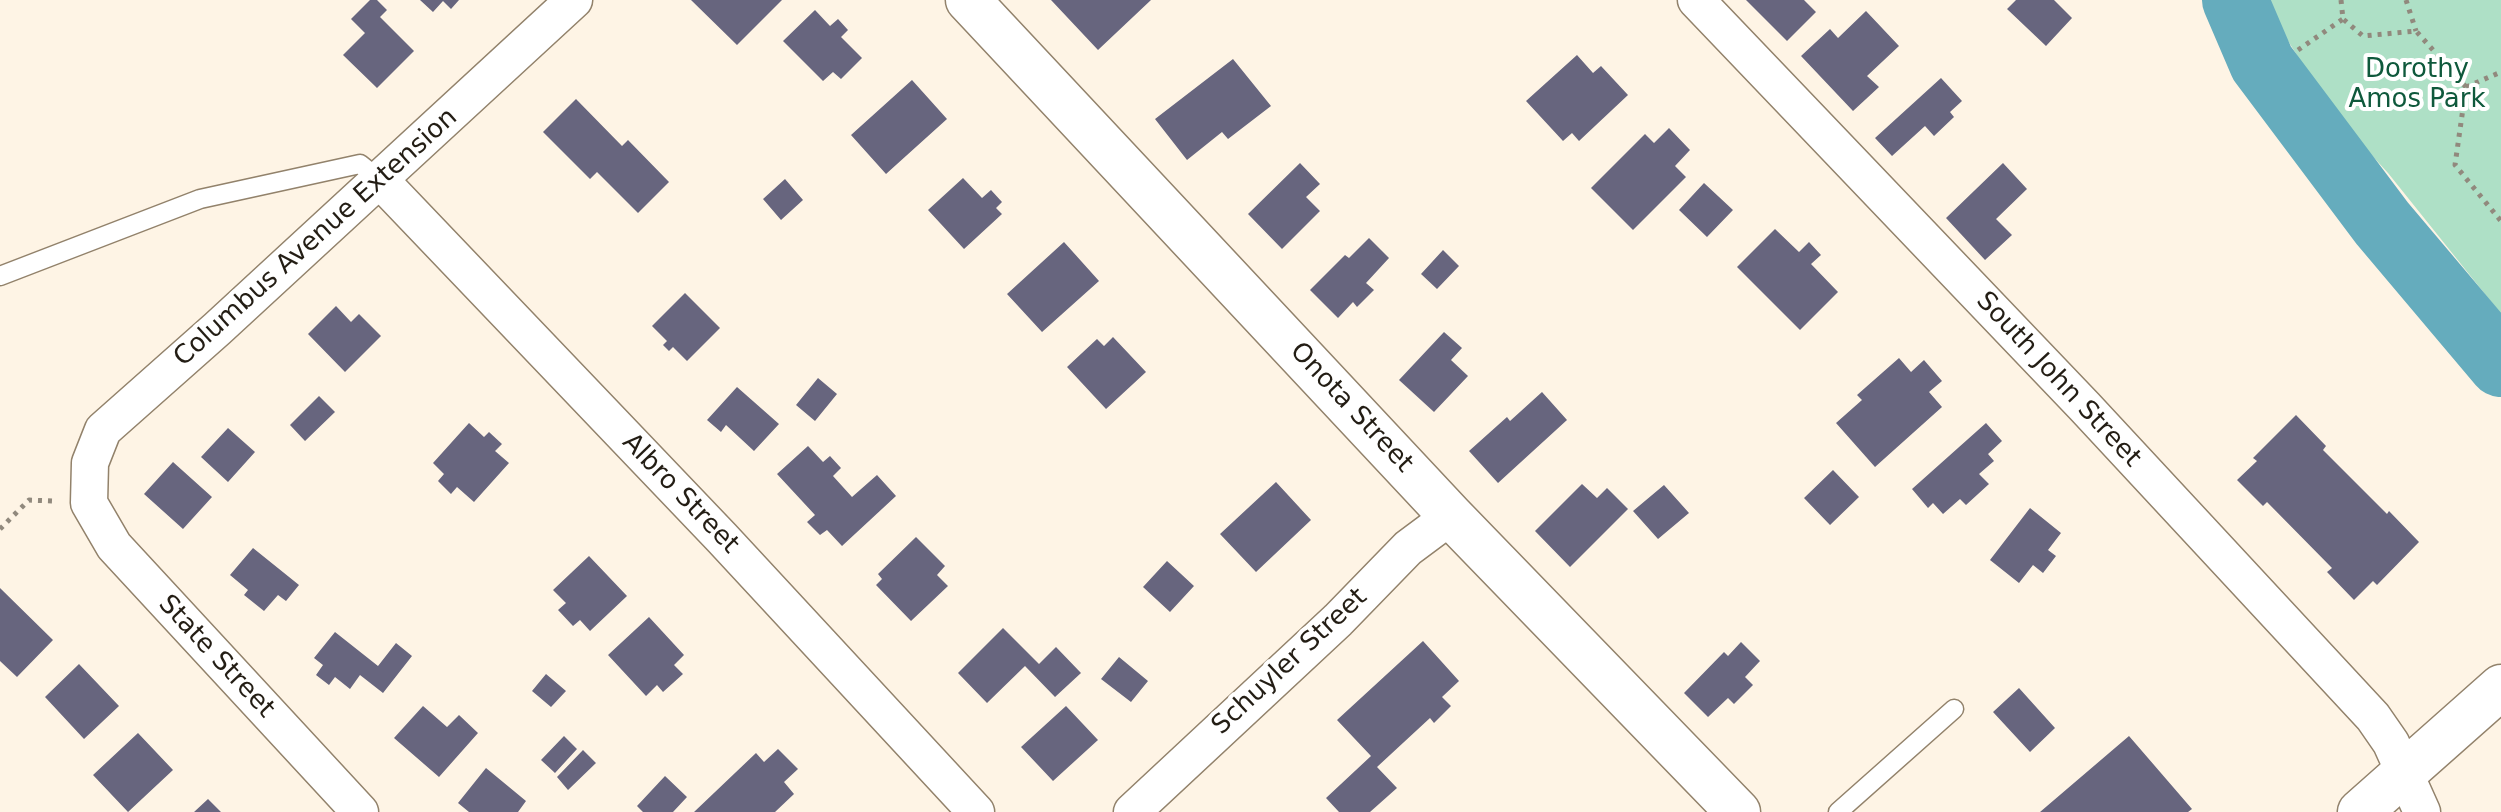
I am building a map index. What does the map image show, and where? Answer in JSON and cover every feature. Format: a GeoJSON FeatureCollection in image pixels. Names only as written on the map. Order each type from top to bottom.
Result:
{"type":"FeatureCollection","features":[{"type":"Feature","properties":{"kind":"street","name":"Columbus Avenue Extension"},"geometry":{"type":"LineString","coordinates":[[89,497],[90,463],[103,430],[574,0]]}},
{"type":"Feature","properties":{"kind":"street","name":"Onota Street"},"geometry":{"type":"LineString","coordinates":[[968,0],[1451,516],[1738,812]]}},
{"type":"Feature","properties":{"kind":"street","name":"South John Street"},"geometry":{"type":"LineString","coordinates":[[1696,0],[2085,407],[2363,706],[2386,734],[2422,812]]}},
{"type":"Feature","properties":{"kind":"street","name":"Albro Street"},"geometry":{"type":"LineString","coordinates":[[380,180],[722,538],[976,812]]}},
{"type":"Feature","properties":{"kind":"street","name":"State Street"},"geometry":{"type":"LineString","coordinates":[[89,497],[114,546],[360,812]]}},
{"type":"Feature","properties":{"kind":"street","name":"Schuyler Street"},"geometry":{"type":"LineString","coordinates":[[1132,812],[1338,620],[1408,548],[1451,516]]}},
{"type":"Feature","properties":{"kind":"street"},"geometry":{"type":"LineString","coordinates":[[2360,812],[2501,687]]}},
{"type":"Feature","properties":{"kind":"lane"},"geometry":{"type":"LineString","coordinates":[[0,276],[200,199],[360,164],[380,180]]}},
{"type":"Feature","properties":{"kind":"lane"},"geometry":{"type":"LineString","coordinates":[[1838,812],[1954,709]]}},
{"type":"Feature","properties":{"kind":"path"},"geometry":{"type":"LineString","coordinates":[[2341,0],[2343,19],[2363,36],[2416,31]]}},
{"type":"Feature","properties":{"kind":"path"},"geometry":{"type":"LineString","coordinates":[[2406,0],[2416,31],[2466,87],[2455,165],[2501,221]]}},
{"type":"Feature","properties":{"kind":"path"},"geometry":{"type":"LineString","coordinates":[[2298,50],[2343,19]]}},
{"type":"Feature","properties":{"kind":"path"},"geometry":{"type":"LineString","coordinates":[[2466,87],[2501,72]]}},
{"type":"Feature","properties":{"kind":"path"},"geometry":{"type":"LineString","coordinates":[[0,529],[29,500],[89,497]]}},
{"type":"Feature","properties":{"kind":"green space","name":"Dorothy Amos Park"},"geometry":{"type":"Polygon","coordinates":[[[2262,0],[2501,0],[2501,314],[2388,173],[2335,115],[2262,0]]]}},
{"type":"Feature","properties":{"kind":"building"},"geometry":{"type":"Polygon","coordinates":[[[370,0],[377,0],[387,10],[380,17],[414,51],[377,88],[343,55],[365,33],[351,19],[370,0]]]}},
{"type":"Feature","properties":{"kind":"building"},"geometry":{"type":"Polygon","coordinates":[[[420,0],[459,0],[451,9],[443,1],[433,12],[420,0]]]}},
{"type":"Feature","properties":{"kind":"building"},"geometry":{"type":"Polygon","coordinates":[[[691,0],[782,0],[737,45],[691,0]]]}},
{"type":"Feature","properties":{"kind":"building"},"geometry":{"type":"Polygon","coordinates":[[[1051,0],[1151,0],[1098,50],[1051,0]]]}},
{"type":"Feature","properties":{"kind":"building"},"geometry":{"type":"Polygon","coordinates":[[[1746,0],[1804,0],[1816,12],[1787,41],[1746,0]]]}},
{"type":"Feature","properties":{"kind":"building"},"geometry":{"type":"Polygon","coordinates":[[[2016,0],[2054,0],[2072,18],[2046,46],[2007,9],[2016,0]]]}},
{"type":"Feature","properties":{"kind":"building"},"geometry":{"type":"Polygon","coordinates":[[[815,10],[830,26],[838,19],[848,30],[841,37],[862,58],[841,79],[833,72],[823,81],[783,41],[815,10]]]}},
{"type":"Feature","properties":{"kind":"building"},"geometry":{"type":"Polygon","coordinates":[[[1866,11],[1899,46],[1867,76],[1879,87],[1853,111],[1801,56],[1830,29],[1838,38],[1866,11]]]}},
{"type":"Feature","properties":{"kind":"building"},"geometry":{"type":"Polygon","coordinates":[[[1577,55],[1593,73],[1601,66],[1628,95],[1579,141],[1572,133],[1563,141],[1526,101],[1577,55]]]}},
{"type":"Feature","properties":{"kind":"building"},"geometry":{"type":"Polygon","coordinates":[[[1233,59],[1271,106],[1228,139],[1222,132],[1187,160],[1155,119],[1233,59]]]}},
{"type":"Feature","properties":{"kind":"building"},"geometry":{"type":"Polygon","coordinates":[[[1941,78],[1962,101],[1950,112],[1954,117],[1934,136],[1925,126],[1892,156],[1875,138],[1941,78]]]}},
{"type":"Feature","properties":{"kind":"building"},"geometry":{"type":"Polygon","coordinates":[[[912,80],[947,119],[886,174],[851,135],[912,80]]]}},
{"type":"Feature","properties":{"kind":"building"},"geometry":{"type":"Polygon","coordinates":[[[576,99],[622,146],[628,140],[669,182],[638,213],[597,172],[590,179],[543,132],[576,99]]]}},
{"type":"Feature","properties":{"kind":"building"},"geometry":{"type":"Polygon","coordinates":[[[1669,128],[1690,150],[1675,166],[1686,177],[1633,230],[1591,188],[1645,134],[1654,143],[1669,128]]]}},
{"type":"Feature","properties":{"kind":"building"},"geometry":{"type":"Polygon","coordinates":[[[1300,163],[1320,184],[1306,197],[1320,211],[1282,249],[1248,214],[1300,163]]]}},
{"type":"Feature","properties":{"kind":"building"},"geometry":{"type":"Polygon","coordinates":[[[2003,163],[2027,189],[1996,219],[2012,235],[1985,260],[1946,218],[2003,163]]]}},
{"type":"Feature","properties":{"kind":"building"},"geometry":{"type":"Polygon","coordinates":[[[963,178],[982,198],[991,190],[1002,202],[996,208],[1002,214],[964,249],[928,210],[963,178]]]}},
{"type":"Feature","properties":{"kind":"building"},"geometry":{"type":"Polygon","coordinates":[[[785,179],[803,200],[781,220],[763,199],[785,179]]]}},
{"type":"Feature","properties":{"kind":"building"},"geometry":{"type":"Polygon","coordinates":[[[1704,183],[1733,210],[1707,237],[1679,210],[1704,183]]]}},
{"type":"Feature","properties":{"kind":"building"},"geometry":{"type":"Polygon","coordinates":[[[1775,229],[1799,252],[1809,242],[1821,255],[1811,264],[1838,292],[1800,330],[1737,267],[1775,229]]]}},
{"type":"Feature","properties":{"kind":"building"},"geometry":{"type":"Polygon","coordinates":[[[1369,238],[1389,258],[1366,283],[1374,290],[1357,307],[1353,302],[1338,318],[1310,290],[1345,255],[1349,258],[1369,238]]]}},
{"type":"Feature","properties":{"kind":"building"},"geometry":{"type":"Polygon","coordinates":[[[1064,242],[1099,281],[1042,332],[1007,294],[1064,242]]]}},
{"type":"Feature","properties":{"kind":"building"},"geometry":{"type":"Polygon","coordinates":[[[1443,250],[1459,266],[1437,289],[1421,274],[1443,250]]]}},
{"type":"Feature","properties":{"kind":"building"},"geometry":{"type":"Polygon","coordinates":[[[685,293],[720,328],[687,361],[673,347],[669,351],[663,345],[667,341],[652,326],[685,293]]]}},
{"type":"Feature","properties":{"kind":"building"},"geometry":{"type":"Polygon","coordinates":[[[336,306],[351,322],[359,314],[381,336],[345,372],[308,334],[336,306]]]}},
{"type":"Feature","properties":{"kind":"building"},"geometry":{"type":"Polygon","coordinates":[[[1444,332],[1462,348],[1451,360],[1468,376],[1434,412],[1399,380],[1444,332]]]}},
{"type":"Feature","properties":{"kind":"building"},"geometry":{"type":"Polygon","coordinates":[[[1113,337],[1146,372],[1106,409],[1067,367],[1097,339],[1104,346],[1113,337]]]}},
{"type":"Feature","properties":{"kind":"building"},"geometry":{"type":"Polygon","coordinates":[[[1899,358],[1911,372],[1924,360],[1942,381],[1929,392],[1942,407],[1875,467],[1836,423],[1862,400],[1857,395],[1899,358]]]}},
{"type":"Feature","properties":{"kind":"building"},"geometry":{"type":"Polygon","coordinates":[[[818,378],[837,394],[815,421],[796,405],[818,378]]]}},
{"type":"Feature","properties":{"kind":"building"},"geometry":{"type":"Polygon","coordinates":[[[737,387],[779,424],[754,451],[726,425],[721,432],[707,420],[737,387]]]}},
{"type":"Feature","properties":{"kind":"building"},"geometry":{"type":"Polygon","coordinates":[[[1542,392],[1567,420],[1498,483],[1469,451],[1507,417],[1510,421],[1542,392]]]}},
{"type":"Feature","properties":{"kind":"building"},"geometry":{"type":"Polygon","coordinates":[[[319,396],[335,412],[305,441],[290,425],[319,396]]]}},
{"type":"Feature","properties":{"kind":"building"},"geometry":{"type":"Polygon","coordinates":[[[2296,415],[2326,446],[2323,450],[2419,542],[2377,585],[2373,581],[2354,600],[2327,572],[2332,568],[2267,502],[2263,506],[2237,480],[2257,461],[2253,458],[2296,415]]]}},
{"type":"Feature","properties":{"kind":"building"},"geometry":{"type":"Polygon","coordinates":[[[469,423],[484,437],[489,432],[502,444],[495,451],[509,463],[474,502],[457,487],[451,494],[438,481],[444,474],[433,463],[469,423]]]}},
{"type":"Feature","properties":{"kind":"building"},"geometry":{"type":"Polygon","coordinates":[[[1986,423],[2002,441],[1988,454],[1994,461],[1979,474],[1989,484],[1966,505],[1960,499],[1943,514],[1933,503],[1928,508],[1912,489],[1986,423]]]}},
{"type":"Feature","properties":{"kind":"building"},"geometry":{"type":"Polygon","coordinates":[[[228,428],[255,452],[228,482],[201,457],[228,428]]]}},
{"type":"Feature","properties":{"kind":"building"},"geometry":{"type":"Polygon","coordinates":[[[808,446],[823,462],[830,456],[841,468],[833,476],[852,497],[877,475],[896,496],[842,546],[827,530],[820,535],[807,522],[815,515],[777,474],[808,446]]]}},
{"type":"Feature","properties":{"kind":"building"},"geometry":{"type":"Polygon","coordinates":[[[173,462],[212,497],[183,529],[144,494],[173,462]]]}},
{"type":"Feature","properties":{"kind":"building"},"geometry":{"type":"Polygon","coordinates":[[[1833,470],[1859,497],[1830,525],[1804,498],[1833,470]]]}},
{"type":"Feature","properties":{"kind":"building"},"geometry":{"type":"Polygon","coordinates":[[[1276,482],[1311,520],[1256,572],[1220,534],[1276,482]]]}},
{"type":"Feature","properties":{"kind":"building"},"geometry":{"type":"Polygon","coordinates":[[[1582,484],[1597,498],[1607,488],[1628,509],[1570,567],[1535,531],[1582,484]]]}},
{"type":"Feature","properties":{"kind":"building"},"geometry":{"type":"Polygon","coordinates":[[[1664,485],[1689,513],[1658,539],[1633,511],[1664,485]]]}},
{"type":"Feature","properties":{"kind":"building"},"geometry":{"type":"Polygon","coordinates":[[[2030,508],[2061,533],[2048,550],[2056,556],[2043,573],[2033,565],[2019,583],[1990,560],[2030,508]]]}},
{"type":"Feature","properties":{"kind":"building"},"geometry":{"type":"Polygon","coordinates":[[[916,537],[945,566],[937,575],[948,586],[911,621],[876,585],[882,579],[878,574],[916,537]]]}},
{"type":"Feature","properties":{"kind":"building"},"geometry":{"type":"Polygon","coordinates":[[[253,548],[299,585],[286,601],[278,595],[264,611],[244,595],[248,590],[230,575],[253,548]]]}},
{"type":"Feature","properties":{"kind":"building"},"geometry":{"type":"Polygon","coordinates":[[[589,556],[627,596],[590,631],[580,620],[573,626],[558,610],[566,603],[553,590],[589,556]]]}},
{"type":"Feature","properties":{"kind":"building"},"geometry":{"type":"Polygon","coordinates":[[[1167,561],[1194,586],[1170,612],[1143,587],[1167,561]]]}},
{"type":"Feature","properties":{"kind":"building"},"geometry":{"type":"Polygon","coordinates":[[[0,588],[53,640],[17,677],[0,661],[0,588]]]}},
{"type":"Feature","properties":{"kind":"building"},"geometry":{"type":"Polygon","coordinates":[[[649,617],[684,655],[674,665],[683,674],[663,692],[657,685],[646,696],[608,655],[649,617]]]}},
{"type":"Feature","properties":{"kind":"building"},"geometry":{"type":"Polygon","coordinates":[[[1003,628],[1039,664],[1056,647],[1081,673],[1055,697],[1025,666],[987,703],[958,673],[1003,628]]]}},
{"type":"Feature","properties":{"kind":"building"},"geometry":{"type":"Polygon","coordinates":[[[335,632],[378,666],[396,643],[412,656],[383,693],[360,675],[350,689],[335,677],[329,685],[316,675],[323,665],[314,658],[335,632]]]}},
{"type":"Feature","properties":{"kind":"building"},"geometry":{"type":"Polygon","coordinates":[[[1423,641],[1459,681],[1442,697],[1451,706],[1434,723],[1430,718],[1377,767],[1397,788],[1370,812],[1339,812],[1326,798],[1371,756],[1337,720],[1423,641]]]}},
{"type":"Feature","properties":{"kind":"building"},"geometry":{"type":"Polygon","coordinates":[[[1741,642],[1760,661],[1745,677],[1753,685],[1734,704],[1728,698],[1708,717],[1684,693],[1724,652],[1728,656],[1741,642]]]}},
{"type":"Feature","properties":{"kind":"building"},"geometry":{"type":"Polygon","coordinates":[[[1119,657],[1148,681],[1131,702],[1101,679],[1119,657]]]}},
{"type":"Feature","properties":{"kind":"building"},"geometry":{"type":"Polygon","coordinates":[[[79,664],[119,706],[84,739],[45,697],[79,664]]]}},
{"type":"Feature","properties":{"kind":"building"},"geometry":{"type":"Polygon","coordinates":[[[546,674],[566,691],[551,707],[532,691],[546,674]]]}},
{"type":"Feature","properties":{"kind":"building"},"geometry":{"type":"Polygon","coordinates":[[[2019,688],[2055,728],[2030,752],[1993,712],[2019,688]]]}},
{"type":"Feature","properties":{"kind":"building"},"geometry":{"type":"Polygon","coordinates":[[[423,706],[447,727],[459,715],[478,733],[439,777],[394,738],[423,706]]]}},
{"type":"Feature","properties":{"kind":"building"},"geometry":{"type":"Polygon","coordinates":[[[1066,706],[1098,740],[1053,781],[1021,747],[1066,706]]]}},
{"type":"Feature","properties":{"kind":"building"},"geometry":{"type":"Polygon","coordinates":[[[138,733],[173,770],[128,812],[93,775],[138,733]]]}},
{"type":"Feature","properties":{"kind":"building"},"geometry":{"type":"Polygon","coordinates":[[[564,736],[577,749],[555,773],[541,760],[564,736]]]}},
{"type":"Feature","properties":{"kind":"building"},"geometry":{"type":"Polygon","coordinates":[[[2129,736],[2192,809],[2188,812],[2040,812],[2129,736]]]}},
{"type":"Feature","properties":{"kind":"building"},"geometry":{"type":"Polygon","coordinates":[[[778,749],[798,769],[784,782],[794,794],[775,812],[694,812],[756,753],[764,762],[778,749]]]}},
{"type":"Feature","properties":{"kind":"building"},"geometry":{"type":"Polygon","coordinates":[[[583,750],[596,763],[568,790],[557,777],[583,750]]]}},
{"type":"Feature","properties":{"kind":"building"},"geometry":{"type":"Polygon","coordinates":[[[486,768],[526,801],[518,812],[469,812],[458,803],[486,768]]]}},
{"type":"Feature","properties":{"kind":"building"},"geometry":{"type":"Polygon","coordinates":[[[665,776],[687,797],[673,812],[643,812],[637,806],[665,776]]]}},
{"type":"Feature","properties":{"kind":"building"},"geometry":{"type":"Polygon","coordinates":[[[208,799],[221,812],[194,812],[208,799]]]}},
{"type":"Feature","properties":{"kind":"waterway"},"geometry":{"type":"LineString","coordinates":[[2235,0],[2262,63],[2382,223],[2501,364]]}}]}
